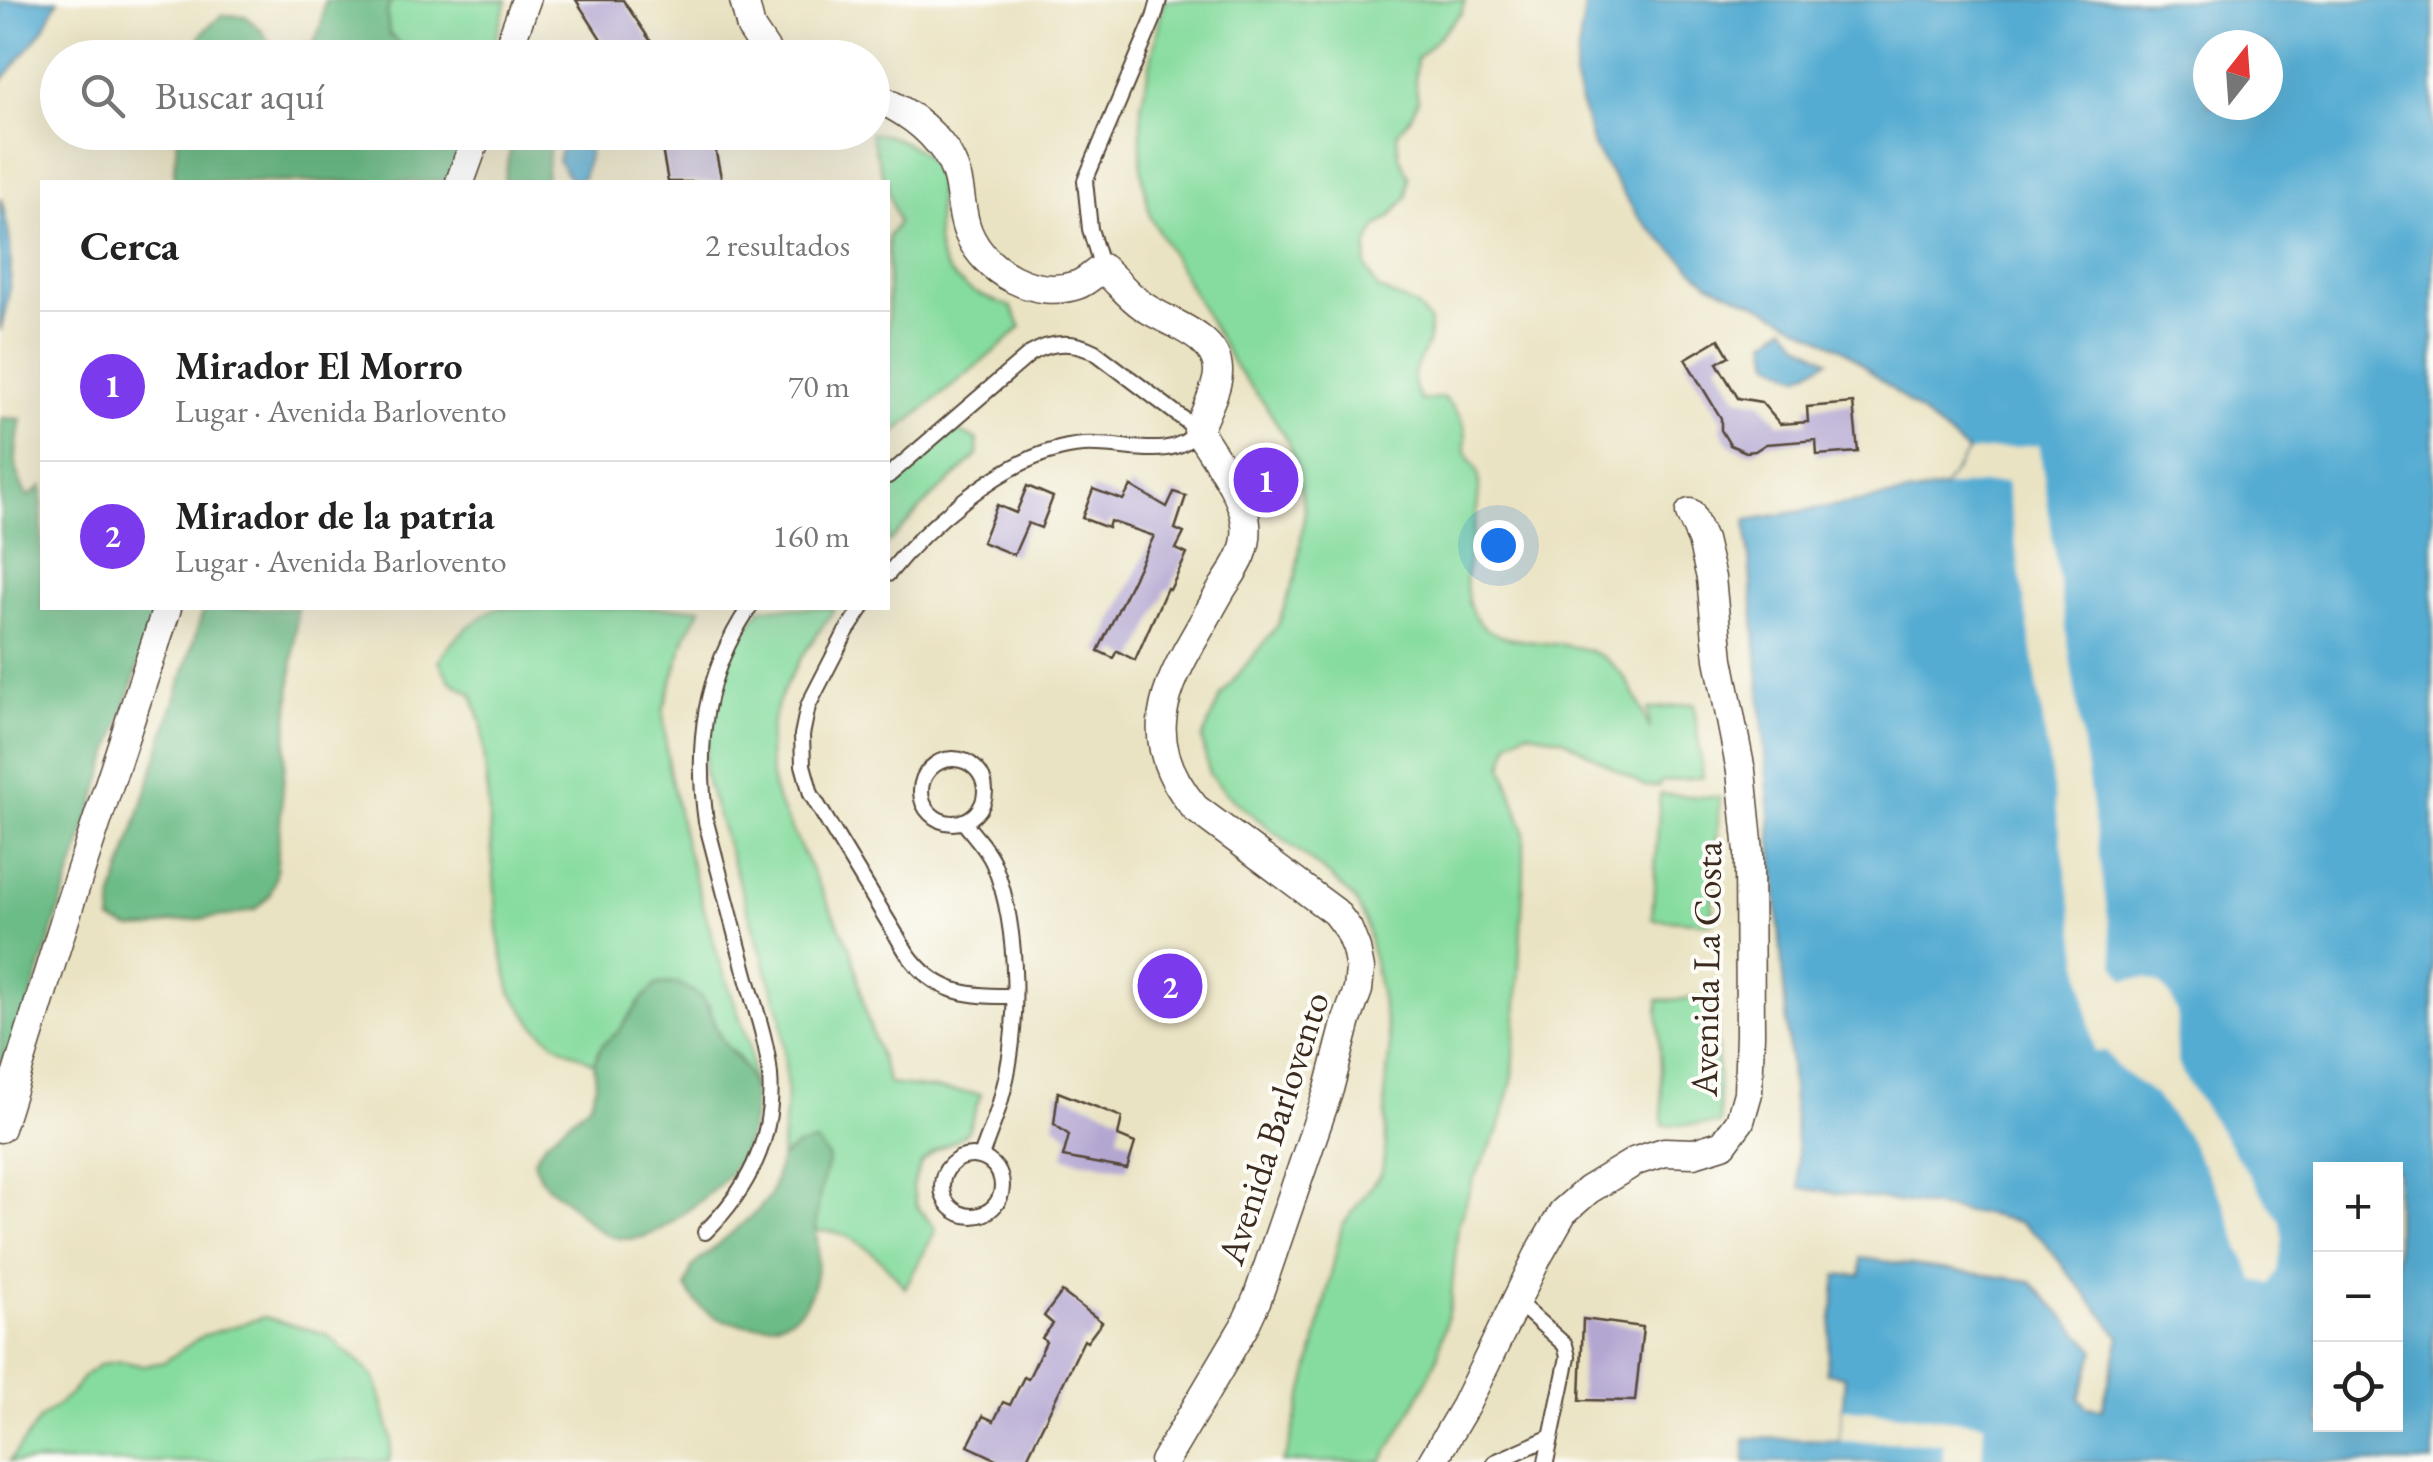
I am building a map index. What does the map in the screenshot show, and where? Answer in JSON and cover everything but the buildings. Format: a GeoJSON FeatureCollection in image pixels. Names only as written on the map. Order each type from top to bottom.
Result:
{"type":"FeatureCollection","features":[{"type":"Feature","properties":{"kind":"street"},"geometry":{"type":"LineString","coordinates":[[512,40],[526,0]]}},
{"type":"Feature","properties":{"kind":"street"},"geometry":{"type":"LineString","coordinates":[[744,0],[751,28],[759,40]]}},
{"type":"Feature","properties":{"kind":"street"},"geometry":{"type":"LineString","coordinates":[[890,104],[914,118],[945,151],[959,178],[970,237],[998,270],[1017,281],[1049,288],[1081,284],[1102,268],[1144,307],[1211,349],[1218,365],[1218,378],[1198,430]]}},
{"type":"Feature","properties":{"kind":"street"},"geometry":{"type":"LineString","coordinates":[[461,180],[472,150]]}},
{"type":"Feature","properties":{"kind":"street","name":"Avenida Barlovento"},"geometry":{"type":"LineString","coordinates":[[1164,1462],[1257,1299],[1329,1089],[1360,980],[1352,939],[1335,912],[1195,808],[1166,759],[1162,716],[1168,688],[1236,569],[1244,552],[1246,534],[1239,497],[1198,430]]}},
{"type":"Feature","properties":{"kind":"street","name":"Avenida La Costa"},"geometry":{"type":"LineString","coordinates":[[1432,1462],[1563,1212],[1588,1190],[1636,1161],[1664,1152],[1694,1154],[1723,1144],[1740,1122],[1748,1093],[1751,970],[1746,816],[1719,658],[1711,578],[1702,540],[1690,513]]}},
{"type":"Feature","properties":{"kind":"street"},"geometry":{"type":"LineString","coordinates":[[0,1128],[167,610]]}},
{"type":"Feature","properties":{"kind":"lane"},"geometry":{"type":"LineString","coordinates":[[1102,268],[1090,229],[1085,181],[1159,0]]}},
{"type":"Feature","properties":{"kind":"lane"},"geometry":{"type":"LineString","coordinates":[[890,474],[1030,354],[1056,344],[1076,344],[1095,352],[1198,430],[1191,440],[1165,448],[1082,445],[1038,455],[958,505],[926,532],[890,572]]}},
{"type":"Feature","properties":{"kind":"lane"},"geometry":{"type":"LineString","coordinates":[[705,1232],[746,1181],[764,1140],[770,1097],[767,1054],[706,822],[701,788],[700,754],[712,686],[723,654],[749,610]]}},
{"type":"Feature","properties":{"kind":"lane"},"geometry":{"type":"LineString","coordinates":[[861,610],[808,706],[802,750],[810,794],[920,969],[945,987],[965,994],[1014,996]]}},
{"type":"Feature","properties":{"kind":"lane"},"geometry":{"type":"LineString","coordinates":[[956,758],[968,762],[984,781],[982,806],[963,821],[950,823],[938,819],[928,812],[922,800],[924,776],[943,760],[956,758]]}},
{"type":"Feature","properties":{"kind":"lane"},"geometry":{"type":"LineString","coordinates":[[963,821],[993,861],[1010,916],[1014,966],[1006,1079],[980,1156]]}},
{"type":"Feature","properties":{"kind":"lane"},"geometry":{"type":"LineString","coordinates":[[980,1156],[999,1171],[1002,1195],[987,1213],[963,1216],[945,1201],[942,1178],[957,1159],[980,1156]]}},
{"type":"Feature","properties":{"kind":"lane"},"geometry":{"type":"LineString","coordinates":[[1515,1300],[1565,1345],[1568,1357],[1546,1462]]}},
{"type":"Feature","properties":{"kind":"lane"},"geometry":{"type":"LineString","coordinates":[[1494,1462],[1551,1437]]}},
{"type":"Feature","properties":{"kind":"green space"},"geometry":{"type":"Polygon","coordinates":[[[325,0],[391,0],[387,12],[389,34],[396,40],[315,40],[325,0]]]}},
{"type":"Feature","properties":{"kind":"green space"},"geometry":{"type":"Polygon","coordinates":[[[391,0],[507,0],[495,40],[395,40],[389,34],[387,12],[391,0]]]}},
{"type":"Feature","properties":{"kind":"green space"},"geometry":{"type":"Polygon","coordinates":[[[1164,0],[1465,0],[1461,13],[1417,59],[1418,100],[1397,134],[1399,156],[1409,176],[1407,197],[1377,227],[1367,245],[1366,267],[1377,288],[1416,306],[1430,322],[1427,344],[1414,373],[1417,392],[1421,401],[1442,397],[1458,414],[1465,429],[1466,450],[1479,477],[1467,566],[1468,600],[1484,627],[1500,635],[1578,648],[1612,664],[1630,687],[1650,730],[1648,709],[1694,704],[1703,777],[1660,782],[1659,786],[1644,786],[1563,739],[1527,731],[1510,741],[1503,766],[1524,830],[1513,1077],[1499,1130],[1473,1180],[1458,1225],[1451,1301],[1437,1358],[1382,1462],[1282,1462],[1309,1372],[1342,1226],[1382,1172],[1390,1044],[1366,922],[1355,900],[1230,797],[1209,774],[1202,739],[1221,696],[1278,625],[1296,575],[1305,510],[1288,442],[1235,367],[1150,216],[1141,167],[1141,106],[1164,0]]]}},
{"type":"Feature","properties":{"kind":"green space"},"geometry":{"type":"Polygon","coordinates":[[[222,15],[245,16],[268,40],[199,40],[222,15]]]}},
{"type":"Feature","properties":{"kind":"green space"},"geometry":{"type":"Polygon","coordinates":[[[890,137],[920,152],[936,177],[937,239],[946,268],[967,288],[1011,307],[1021,327],[890,436],[890,234],[898,223],[890,197],[890,180],[884,180],[875,150],[890,150],[890,137]]]}},
{"type":"Feature","properties":{"kind":"green space"},"geometry":{"type":"Polygon","coordinates":[[[176,150],[463,150],[455,180],[176,180],[176,150]]]}},
{"type":"Feature","properties":{"kind":"green space"},"geometry":{"type":"Polygon","coordinates":[[[510,150],[549,150],[545,180],[504,180],[510,150]]]}},
{"type":"Feature","properties":{"kind":"green space"},"geometry":{"type":"Polygon","coordinates":[[[1,418],[21,419],[16,450],[22,487],[28,497],[40,488],[40,610],[156,610],[0,1094],[1,418]]]}},
{"type":"Feature","properties":{"kind":"green space"},"geometry":{"type":"Polygon","coordinates":[[[956,430],[977,440],[978,455],[890,541],[890,484],[956,430]]]}},
{"type":"Feature","properties":{"kind":"green space"},"geometry":{"type":"Polygon","coordinates":[[[203,610],[297,610],[276,875],[270,895],[256,909],[234,915],[131,929],[111,921],[113,897],[203,610]]]}},
{"type":"Feature","properties":{"kind":"green space"},"geometry":{"type":"Polygon","coordinates":[[[494,610],[700,610],[686,635],[663,711],[668,765],[685,844],[749,1044],[754,1094],[738,1057],[724,1044],[709,1005],[642,999],[618,1032],[602,1045],[594,1063],[556,1044],[535,1026],[511,992],[499,941],[482,725],[472,694],[450,681],[439,661],[464,630],[494,610]]]}},
{"type":"Feature","properties":{"kind":"green space"},"geometry":{"type":"Polygon","coordinates":[[[760,610],[834,610],[780,697],[769,745],[777,800],[852,952],[867,1018],[889,1084],[981,1094],[968,1131],[921,1163],[912,1186],[917,1206],[936,1230],[905,1288],[860,1243],[838,1233],[816,1231],[819,1188],[829,1158],[797,1146],[781,1158],[787,1090],[781,1014],[704,773],[711,687],[740,635],[760,610]]]}},
{"type":"Feature","properties":{"kind":"green space"},"geometry":{"type":"Polygon","coordinates":[[[1660,794],[1720,798],[1711,923],[1652,919],[1660,794]]]}},
{"type":"Feature","properties":{"kind":"green space"},"geometry":{"type":"Polygon","coordinates":[[[677,983],[706,1004],[719,1035],[746,1071],[753,1094],[751,1130],[733,1169],[701,1200],[652,1233],[628,1239],[610,1236],[548,1186],[534,1160],[545,1142],[591,1102],[596,1083],[594,1063],[602,1045],[618,1032],[657,984],[677,983]]]}},
{"type":"Feature","properties":{"kind":"green space"},"geometry":{"type":"Polygon","coordinates":[[[1715,998],[1720,1124],[1663,1125],[1658,1000],[1715,998]]]}},
{"type":"Feature","properties":{"kind":"green space"},"geometry":{"type":"Polygon","coordinates":[[[816,1142],[829,1158],[817,1209],[817,1270],[808,1299],[790,1318],[777,1323],[742,1324],[708,1313],[686,1287],[692,1267],[770,1196],[781,1158],[797,1146],[816,1142]]]}},
{"type":"Feature","properties":{"kind":"green space"},"geometry":{"type":"Polygon","coordinates":[[[264,1317],[326,1334],[376,1380],[392,1439],[389,1462],[9,1462],[40,1419],[101,1364],[122,1361],[143,1366],[164,1362],[202,1336],[264,1317]]]}},
{"type":"Feature","properties":{"kind":"water"},"geometry":{"type":"Polygon","coordinates":[[[0,0],[58,0],[43,30],[0,83],[0,0]]]}},
{"type":"Feature","properties":{"kind":"water"},"geometry":{"type":"Polygon","coordinates":[[[1586,0],[2433,0],[2433,1462],[1745,1462],[1745,1438],[1840,1440],[1845,1376],[1826,1373],[1837,1275],[1861,1275],[1861,1258],[2030,1281],[2095,1350],[2079,1398],[2087,1407],[2102,1409],[2120,1337],[2040,1237],[2018,1222],[1800,1188],[1746,520],[1944,488],[1968,452],[1846,351],[1708,283],[1639,218],[1593,146],[1574,78],[1586,0]]]}},
{"type":"Feature","properties":{"kind":"water"},"geometry":{"type":"Polygon","coordinates":[[[561,150],[589,150],[583,178],[570,180],[558,160],[561,150]]]}},
{"type":"Feature","properties":{"kind":"water"},"geometry":{"type":"Polygon","coordinates":[[[0,197],[11,264],[0,331],[0,197]]]}},
{"type":"Feature","properties":{"kind":"water"},"geometry":{"type":"Polygon","coordinates":[[[1786,326],[1800,343],[1829,360],[1799,376],[1771,362],[1767,340],[1786,326]]]}},
{"type":"Feature","properties":{"kind":"pier"},"geometry":{"type":"Polygon","coordinates":[[[2039,445],[2115,965],[2125,980],[2145,978],[2160,984],[2171,997],[2177,1013],[2178,1062],[2184,1077],[2280,1221],[2283,1237],[2278,1270],[2270,1284],[2255,1280],[2225,1205],[2185,1133],[2155,1095],[2116,1066],[2106,1051],[2094,1052],[2006,482],[1945,487],[1969,452],[2039,445]]]}},
{"type":"Feature","properties":{"kind":"pier"},"geometry":{"type":"Polygon","coordinates":[[[1843,1408],[1984,1423],[1982,1462],[1943,1462],[1943,1443],[1840,1441],[1843,1408]]]}},
{"type":"Feature","properties":{"kind":"place","name":"Mirador El Morro"},"geometry":{"type":"Point","coordinates":[1266,480]}},
{"type":"Feature","properties":{"kind":"place","name":"Mirador de la patria"},"geometry":{"type":"Point","coordinates":[1170,986]}}]}
